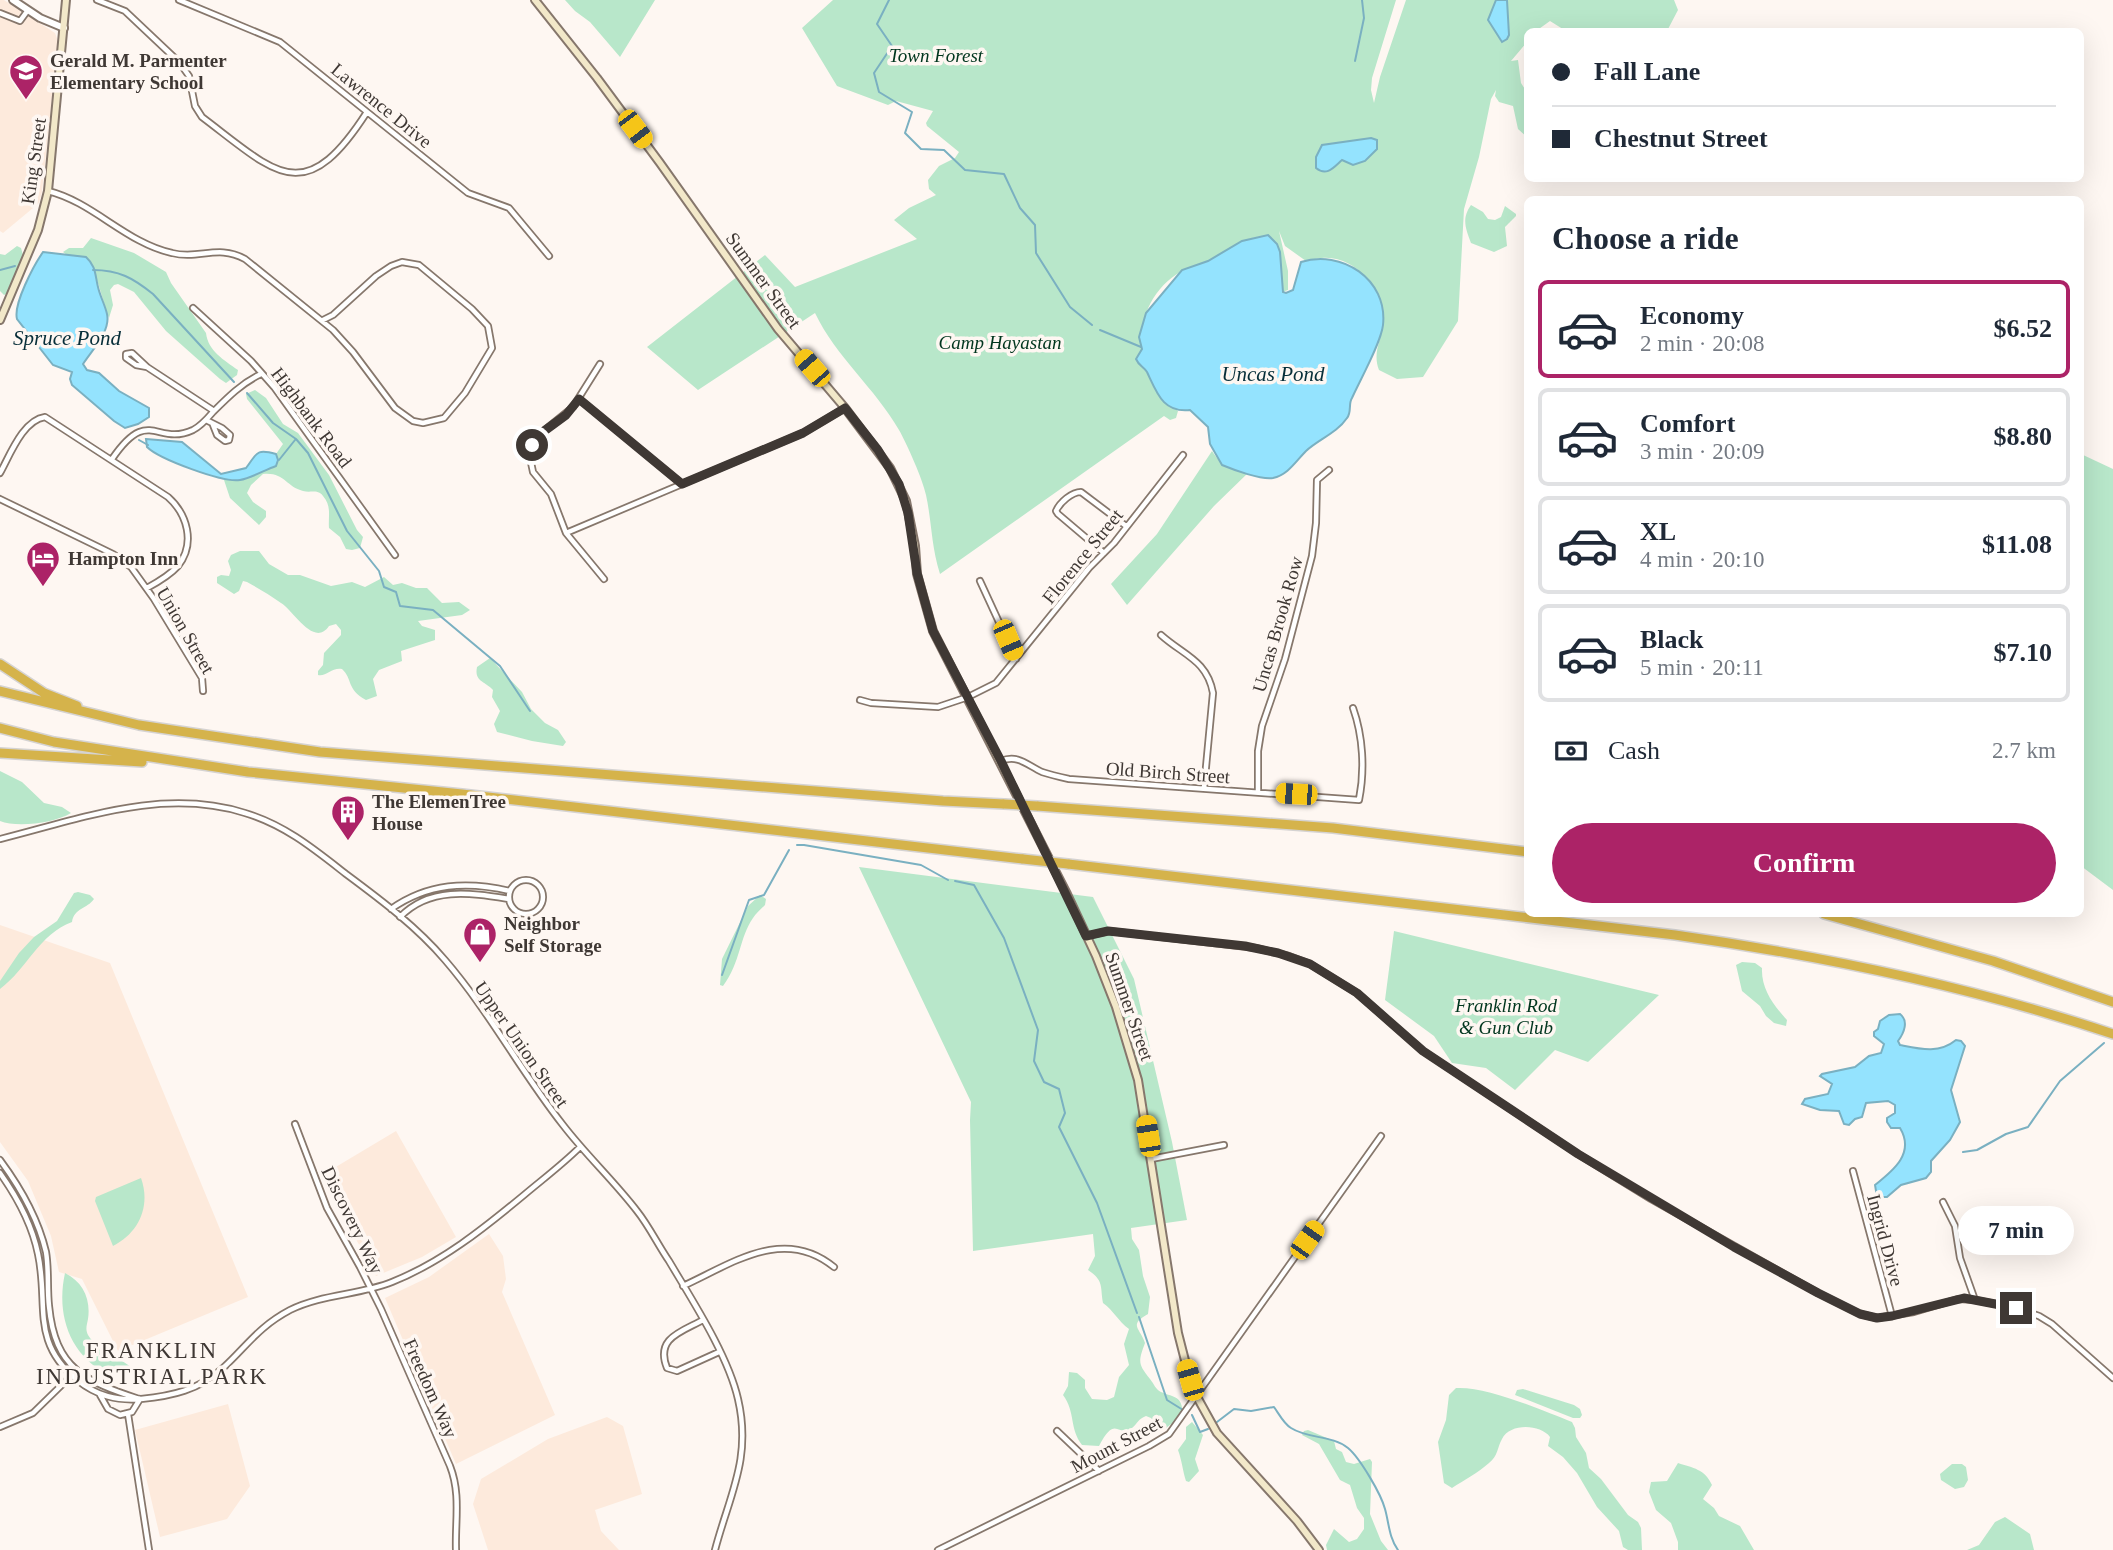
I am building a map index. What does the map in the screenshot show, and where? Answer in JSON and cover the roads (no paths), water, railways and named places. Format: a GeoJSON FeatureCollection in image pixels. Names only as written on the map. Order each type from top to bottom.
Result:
{"type":"FeatureCollection","features":[{"type":"Feature","properties":{"kind":"highway"},"geometry":{"type":"LineString","coordinates":[[0,664],[44,692],[139,725]]}},
{"type":"Feature","properties":{"kind":"highway"},"geometry":{"type":"LineString","coordinates":[[0,691],[139,725],[376,758],[1333,828],[1524,852]]}},
{"type":"Feature","properties":{"kind":"highway"},"geometry":{"type":"LineString","coordinates":[[0,728],[54,742],[194,765],[1524,917]]}},
{"type":"Feature","properties":{"kind":"highway"},"geometry":{"type":"LineString","coordinates":[[0,753],[194,765]]}},
{"type":"Feature","properties":{"kind":"highway"},"geometry":{"type":"LineString","coordinates":[[1525,917],[1766,948],[1898,973],[2006,1001],[2113,1034]]}},
{"type":"Feature","properties":{"kind":"highway"},"geometry":{"type":"LineString","coordinates":[[1835,917],[1993,961],[2113,1002]]}},
{"type":"Feature","properties":{"kind":"main road","name":"King Street"},"geometry":{"type":"LineString","coordinates":[[0,320],[38,230],[48,191],[66,0]]}},
{"type":"Feature","properties":{"kind":"main road","name":"Summer Street"},"geometry":{"type":"LineString","coordinates":[[535,0],[660,163],[778,329],[878,450],[899,484],[908,513],[917,573],[938,641],[1001,761],[1104,974],[1133,1062],[1178,1334],[1190,1380],[1223,1440],[1282,1504],[1319,1550]]}},
{"type":"Feature","properties":{"kind":"street"},"geometry":{"type":"LineString","coordinates":[[13,0],[64,28]]}},
{"type":"Feature","properties":{"kind":"street"},"geometry":{"type":"LineString","coordinates":[[97,0],[125,11],[179,62],[189,76],[191,96],[197,112],[269,167],[295,174],[320,166],[332,157],[367,112]]}},
{"type":"Feature","properties":{"kind":"street","name":"Lawrence Drive"},"geometry":{"type":"LineString","coordinates":[[179,0],[279,42],[468,193],[509,208],[549,256]]}},
{"type":"Feature","properties":{"kind":"street"},"geometry":{"type":"LineString","coordinates":[[0,13],[20,21],[29,10]]}},
{"type":"Feature","properties":{"kind":"street"},"geometry":{"type":"LineString","coordinates":[[48,191],[67,197],[150,246],[175,254],[191,255],[218,251],[238,255],[323,320],[353,352],[395,408],[413,421],[423,423],[444,418],[465,393],[492,348],[488,326],[472,309],[419,265],[402,262],[376,276],[333,315],[323,320]]}},
{"type":"Feature","properties":{"kind":"street","name":"Highbank Road"},"geometry":{"type":"LineString","coordinates":[[193,308],[251,361],[274,387],[395,555]]}},
{"type":"Feature","properties":{"kind":"street"},"geometry":{"type":"LineString","coordinates":[[600,364],[579,399],[566,415],[536,437],[529,453],[533,472],[551,494],[566,533],[604,579]]}},
{"type":"Feature","properties":{"kind":"street"},"geometry":{"type":"LineString","coordinates":[[147,367],[215,411]]}},
{"type":"Feature","properties":{"kind":"street"},"geometry":{"type":"LineString","coordinates":[[111,459],[122,443],[139,431],[183,433],[194,429],[245,383],[261,374]]}},
{"type":"Feature","properties":{"kind":"street"},"geometry":{"type":"LineString","coordinates":[[579,399],[682,484]]}},
{"type":"Feature","properties":{"kind":"street"},"geometry":{"type":"LineString","coordinates":[[566,533],[803,433],[845,408]]}},
{"type":"Feature","properties":{"kind":"street"},"geometry":{"type":"LineString","coordinates":[[0,473],[27,429],[42,417],[51,419],[168,496],[185,518],[188,535],[183,558],[173,571],[147,589]]}},
{"type":"Feature","properties":{"kind":"street"},"geometry":{"type":"LineString","coordinates":[[206,420],[213,425]]}},
{"type":"Feature","properties":{"kind":"street","name":"Florence Street"},"geometry":{"type":"LineString","coordinates":[[860,700],[927,708],[952,704],[996,683],[1183,455]]}},
{"type":"Feature","properties":{"kind":"street","name":"Uncas Brook Row"},"geometry":{"type":"LineString","coordinates":[[1258,792],[1258,751],[1262,726],[1285,659],[1312,556],[1317,480],[1329,470]]}},
{"type":"Feature","properties":{"kind":"street"},"geometry":{"type":"LineString","coordinates":[[1104,553],[1056,510],[1074,493],[1081,492],[1126,526]]}},
{"type":"Feature","properties":{"kind":"street","name":"Union Street"},"geometry":{"type":"LineString","coordinates":[[0,499],[113,554],[131,567],[202,678],[203,691]]}},
{"type":"Feature","properties":{"kind":"street"},"geometry":{"type":"LineString","coordinates":[[980,581],[1017,660]]}},
{"type":"Feature","properties":{"kind":"street"},"geometry":{"type":"LineString","coordinates":[[1161,635],[1199,664],[1211,682],[1213,693],[1204,788]]}},
{"type":"Feature","properties":{"kind":"street","name":"Old Birch Street"},"geometry":{"type":"LineString","coordinates":[[1001,761],[1015,758],[1041,771],[1069,779],[1359,800],[1359,729],[1353,708]]}},
{"type":"Feature","properties":{"kind":"street","name":"Upper Union Street"},"geometry":{"type":"LineString","coordinates":[[0,839],[137,805],[170,802],[215,805],[259,817],[297,836],[391,909],[432,946],[452,968],[561,1123],[639,1213],[719,1352],[738,1397],[742,1454],[737,1485],[715,1550]]}},
{"type":"Feature","properties":{"kind":"street"},"geometry":{"type":"LineString","coordinates":[[530,881],[540,889],[542,899],[537,908],[525,913],[515,910],[509,899],[510,891],[516,883],[530,881]]}},
{"type":"Feature","properties":{"kind":"street"},"geometry":{"type":"LineString","coordinates":[[391,909],[424,890],[447,885],[510,891]]}},
{"type":"Feature","properties":{"kind":"street"},"geometry":{"type":"LineString","coordinates":[[400,917],[423,900],[446,894],[509,899]]}},
{"type":"Feature","properties":{"kind":"street"},"geometry":{"type":"LineString","coordinates":[[1086,936],[1115,932],[1245,946],[1310,964],[1348,987],[1423,1051],[1578,1154],[1651,1199],[1847,1308],[1869,1317],[1914,1312],[1952,1300],[1975,1300],[2016,1308],[2045,1320],[2113,1378]]}},
{"type":"Feature","properties":{"kind":"street","name":"Discovery Way"},"geometry":{"type":"LineString","coordinates":[[295,1124],[327,1208],[371,1289]]}},
{"type":"Feature","properties":{"kind":"street","name":"Mount Street"},"geometry":{"type":"LineString","coordinates":[[937,1550],[1163,1438],[1181,1420],[1381,1136]]}},
{"type":"Feature","properties":{"kind":"street"},"geometry":{"type":"LineString","coordinates":[[1151,1159],[1224,1145]]}},
{"type":"Feature","properties":{"kind":"street"},"geometry":{"type":"LineString","coordinates":[[0,1160],[25,1198],[41,1236],[47,1260],[51,1325],[59,1348],[75,1373],[92,1390],[121,1400],[155,1399],[179,1394],[223,1368],[257,1332],[292,1309],[311,1302],[371,1289],[420,1269],[467,1241],[567,1161],[580,1147]]}},
{"type":"Feature","properties":{"kind":"street","name":"Ingrid Drive"},"geometry":{"type":"LineString","coordinates":[[1853,1171],[1892,1316]]}},
{"type":"Feature","properties":{"kind":"street"},"geometry":{"type":"LineString","coordinates":[[0,1173],[19,1202],[38,1254],[43,1316],[50,1347],[60,1363],[75,1373],[103,1387],[140,1399]]}},
{"type":"Feature","properties":{"kind":"street"},"geometry":{"type":"LineString","coordinates":[[1943,1202],[1955,1226],[1962,1264],[1975,1300]]}},
{"type":"Feature","properties":{"kind":"street"},"geometry":{"type":"LineString","coordinates":[[683,1286],[756,1253],[776,1248],[801,1249],[819,1255],[834,1267]]}},
{"type":"Feature","properties":{"kind":"street","name":"Freedom Way"},"geometry":{"type":"LineString","coordinates":[[371,1289],[450,1466],[458,1501],[456,1550]]}},
{"type":"Feature","properties":{"kind":"street"},"geometry":{"type":"LineString","coordinates":[[703,1320],[665,1344],[667,1368],[677,1371],[719,1352]]}},
{"type":"Feature","properties":{"kind":"street"},"geometry":{"type":"LineString","coordinates":[[0,1427],[33,1413],[75,1373]]}},
{"type":"Feature","properties":{"kind":"street"},"geometry":{"type":"LineString","coordinates":[[100,1394],[111,1412],[120,1415],[136,1409],[140,1399]]}},
{"type":"Feature","properties":{"kind":"street"},"geometry":{"type":"LineString","coordinates":[[128,1414],[149,1550]]}},
{"type":"Feature","properties":{"kind":"street"},"geometry":{"type":"LineString","coordinates":[[1057,1431],[1100,1471]]}},
{"type":"Feature","properties":{"kind":"water"},"geometry":{"type":"Polygon","coordinates":[[[1496,0],[1507,0],[1509,35],[1502,42],[1488,20],[1496,0]]]}},
{"type":"Feature","properties":{"kind":"water"},"geometry":{"type":"Polygon","coordinates":[[[1371,138],[1377,140],[1377,149],[1365,161],[1353,165],[1342,160],[1324,172],[1316,168],[1316,157],[1322,145],[1371,138]]]}},
{"type":"Feature","properties":{"kind":"water","name":"Uncas Pond"},"geometry":{"type":"Polygon","coordinates":[[[1268,235],[1277,244],[1280,252],[1283,292],[1293,290],[1301,262],[1316,259],[1346,264],[1370,281],[1378,294],[1383,309],[1383,325],[1351,400],[1347,418],[1338,428],[1306,451],[1287,471],[1273,478],[1262,478],[1222,465],[1210,444],[1208,427],[1190,410],[1167,405],[1136,359],[1142,349],[1139,337],[1146,313],[1182,270],[1208,261],[1242,241],[1268,235]]]}},
{"type":"Feature","properties":{"kind":"water","name":"Spruce Pond"},"geometry":{"type":"Polygon","coordinates":[[[43,252],[86,257],[92,264],[107,320],[100,340],[83,364],[87,370],[99,373],[119,391],[149,408],[149,417],[138,424],[125,428],[72,385],[72,372],[53,365],[17,319],[21,295],[43,252]]]}},
{"type":"Feature","properties":{"kind":"water"},"geometry":{"type":"Polygon","coordinates":[[[146,439],[182,442],[221,474],[246,468],[260,452],[276,454],[278,460],[276,466],[249,478],[232,480],[206,474],[164,458],[147,447],[146,439]]]}},
{"type":"Feature","properties":{"kind":"water"},"geometry":{"type":"Polygon","coordinates":[[[1900,1014],[1905,1024],[1898,1041],[1900,1045],[1936,1049],[1956,1040],[1965,1046],[1951,1090],[1960,1122],[1950,1140],[1931,1161],[1931,1172],[1926,1178],[1901,1185],[1887,1197],[1877,1197],[1875,1185],[1895,1167],[1904,1153],[1904,1137],[1900,1128],[1891,1128],[1887,1122],[1887,1118],[1895,1113],[1895,1105],[1888,1101],[1866,1103],[1862,1117],[1849,1125],[1844,1124],[1839,1111],[1820,1110],[1802,1104],[1805,1099],[1828,1094],[1832,1084],[1820,1076],[1822,1074],[1855,1067],[1869,1056],[1881,1053],[1884,1044],[1874,1036],[1874,1032],[1880,1021],[1889,1015],[1900,1014]]]}},
{"type":"Feature","properties":{"kind":"waterway"},"geometry":{"type":"LineString","coordinates":[[889,0],[877,24],[892,46],[874,73],[879,92],[912,112],[905,133],[921,149],[944,150],[965,170],[1004,174],[1020,208],[1035,225],[1036,253],[1070,307],[1092,325]]}},
{"type":"Feature","properties":{"kind":"waterway"},"geometry":{"type":"LineString","coordinates":[[1355,61],[1364,18],[1362,0]]}},
{"type":"Feature","properties":{"kind":"waterway"},"geometry":{"type":"LineString","coordinates":[[0,270],[15,266]]}},
{"type":"Feature","properties":{"kind":"waterway"},"geometry":{"type":"LineString","coordinates":[[93,270],[125,276],[153,294],[234,382]]}},
{"type":"Feature","properties":{"kind":"waterway"},"geometry":{"type":"LineString","coordinates":[[1100,330],[1141,347]]}},
{"type":"Feature","properties":{"kind":"waterway"},"geometry":{"type":"LineString","coordinates":[[247,393],[273,423],[296,439],[308,453],[347,531],[379,571],[384,587],[396,592],[400,606],[433,610],[500,666],[530,711]]}},
{"type":"Feature","properties":{"kind":"waterway"},"geometry":{"type":"LineString","coordinates":[[139,440],[148,445]]}},
{"type":"Feature","properties":{"kind":"waterway"},"geometry":{"type":"LineString","coordinates":[[279,460],[295,440]]}},
{"type":"Feature","properties":{"kind":"waterway"},"geometry":{"type":"LineString","coordinates":[[797,845],[921,865],[948,880]]}},
{"type":"Feature","properties":{"kind":"waterway"},"geometry":{"type":"LineString","coordinates":[[722,975],[749,900],[764,895],[789,850]]}},
{"type":"Feature","properties":{"kind":"waterway"},"geometry":{"type":"LineString","coordinates":[[955,881],[974,885],[1004,938],[1038,1030],[1034,1061],[1044,1082],[1059,1089],[1065,1113],[1059,1127],[1097,1203],[1137,1313]]}},
{"type":"Feature","properties":{"kind":"waterway"},"geometry":{"type":"LineString","coordinates":[[1963,1152],[1977,1150],[2006,1134],[2028,1127],[2060,1081],[2104,1043]]}},
{"type":"Feature","properties":{"kind":"waterway"},"geometry":{"type":"LineString","coordinates":[[1139,1317],[1167,1400],[1183,1410]]}},
{"type":"Feature","properties":{"kind":"waterway"},"geometry":{"type":"LineString","coordinates":[[1217,1422],[1234,1409],[1251,1411],[1274,1407],[1291,1428],[1335,1441],[1348,1448],[1364,1468],[1379,1495],[1398,1550]]}},
{"type":"Feature","properties":{"kind":"waterway"},"geometry":{"type":"LineString","coordinates":[[1192,1415],[1200,1432],[1208,1429]]}},
{"type":"Feature","properties":{"kind":"place","name":"Gerald M. Parmenter Elementary School"},"geometry":{"type":"Point","coordinates":[26,101]}},
{"type":"Feature","properties":{"kind":"place","name":"Hampton Inn"},"geometry":{"type":"Point","coordinates":[43,588]}},
{"type":"Feature","properties":{"kind":"place","name":"The ElemenTree House"},"geometry":{"type":"Point","coordinates":[348,842]}},
{"type":"Feature","properties":{"kind":"place","name":"Neighbor Self Storage"},"geometry":{"type":"Point","coordinates":[480,964]}},
{"type":"Feature","properties":{"kind":"district","name":"FRANKLIN INDUSTRIAL PARK"},"geometry":{"type":"Point","coordinates":[152,1363]}},
{"type":"Feature","properties":{"kind":"park label","name":"Town Forest"},"geometry":{"type":"Point","coordinates":[936,55]}},
{"type":"Feature","properties":{"kind":"park label","name":"Camp Hayastan"},"geometry":{"type":"Point","coordinates":[1000,342]}},
{"type":"Feature","properties":{"kind":"park label","name":"Franklin Rod & Gun Club"},"geometry":{"type":"Point","coordinates":[1506,1016]}}]}
